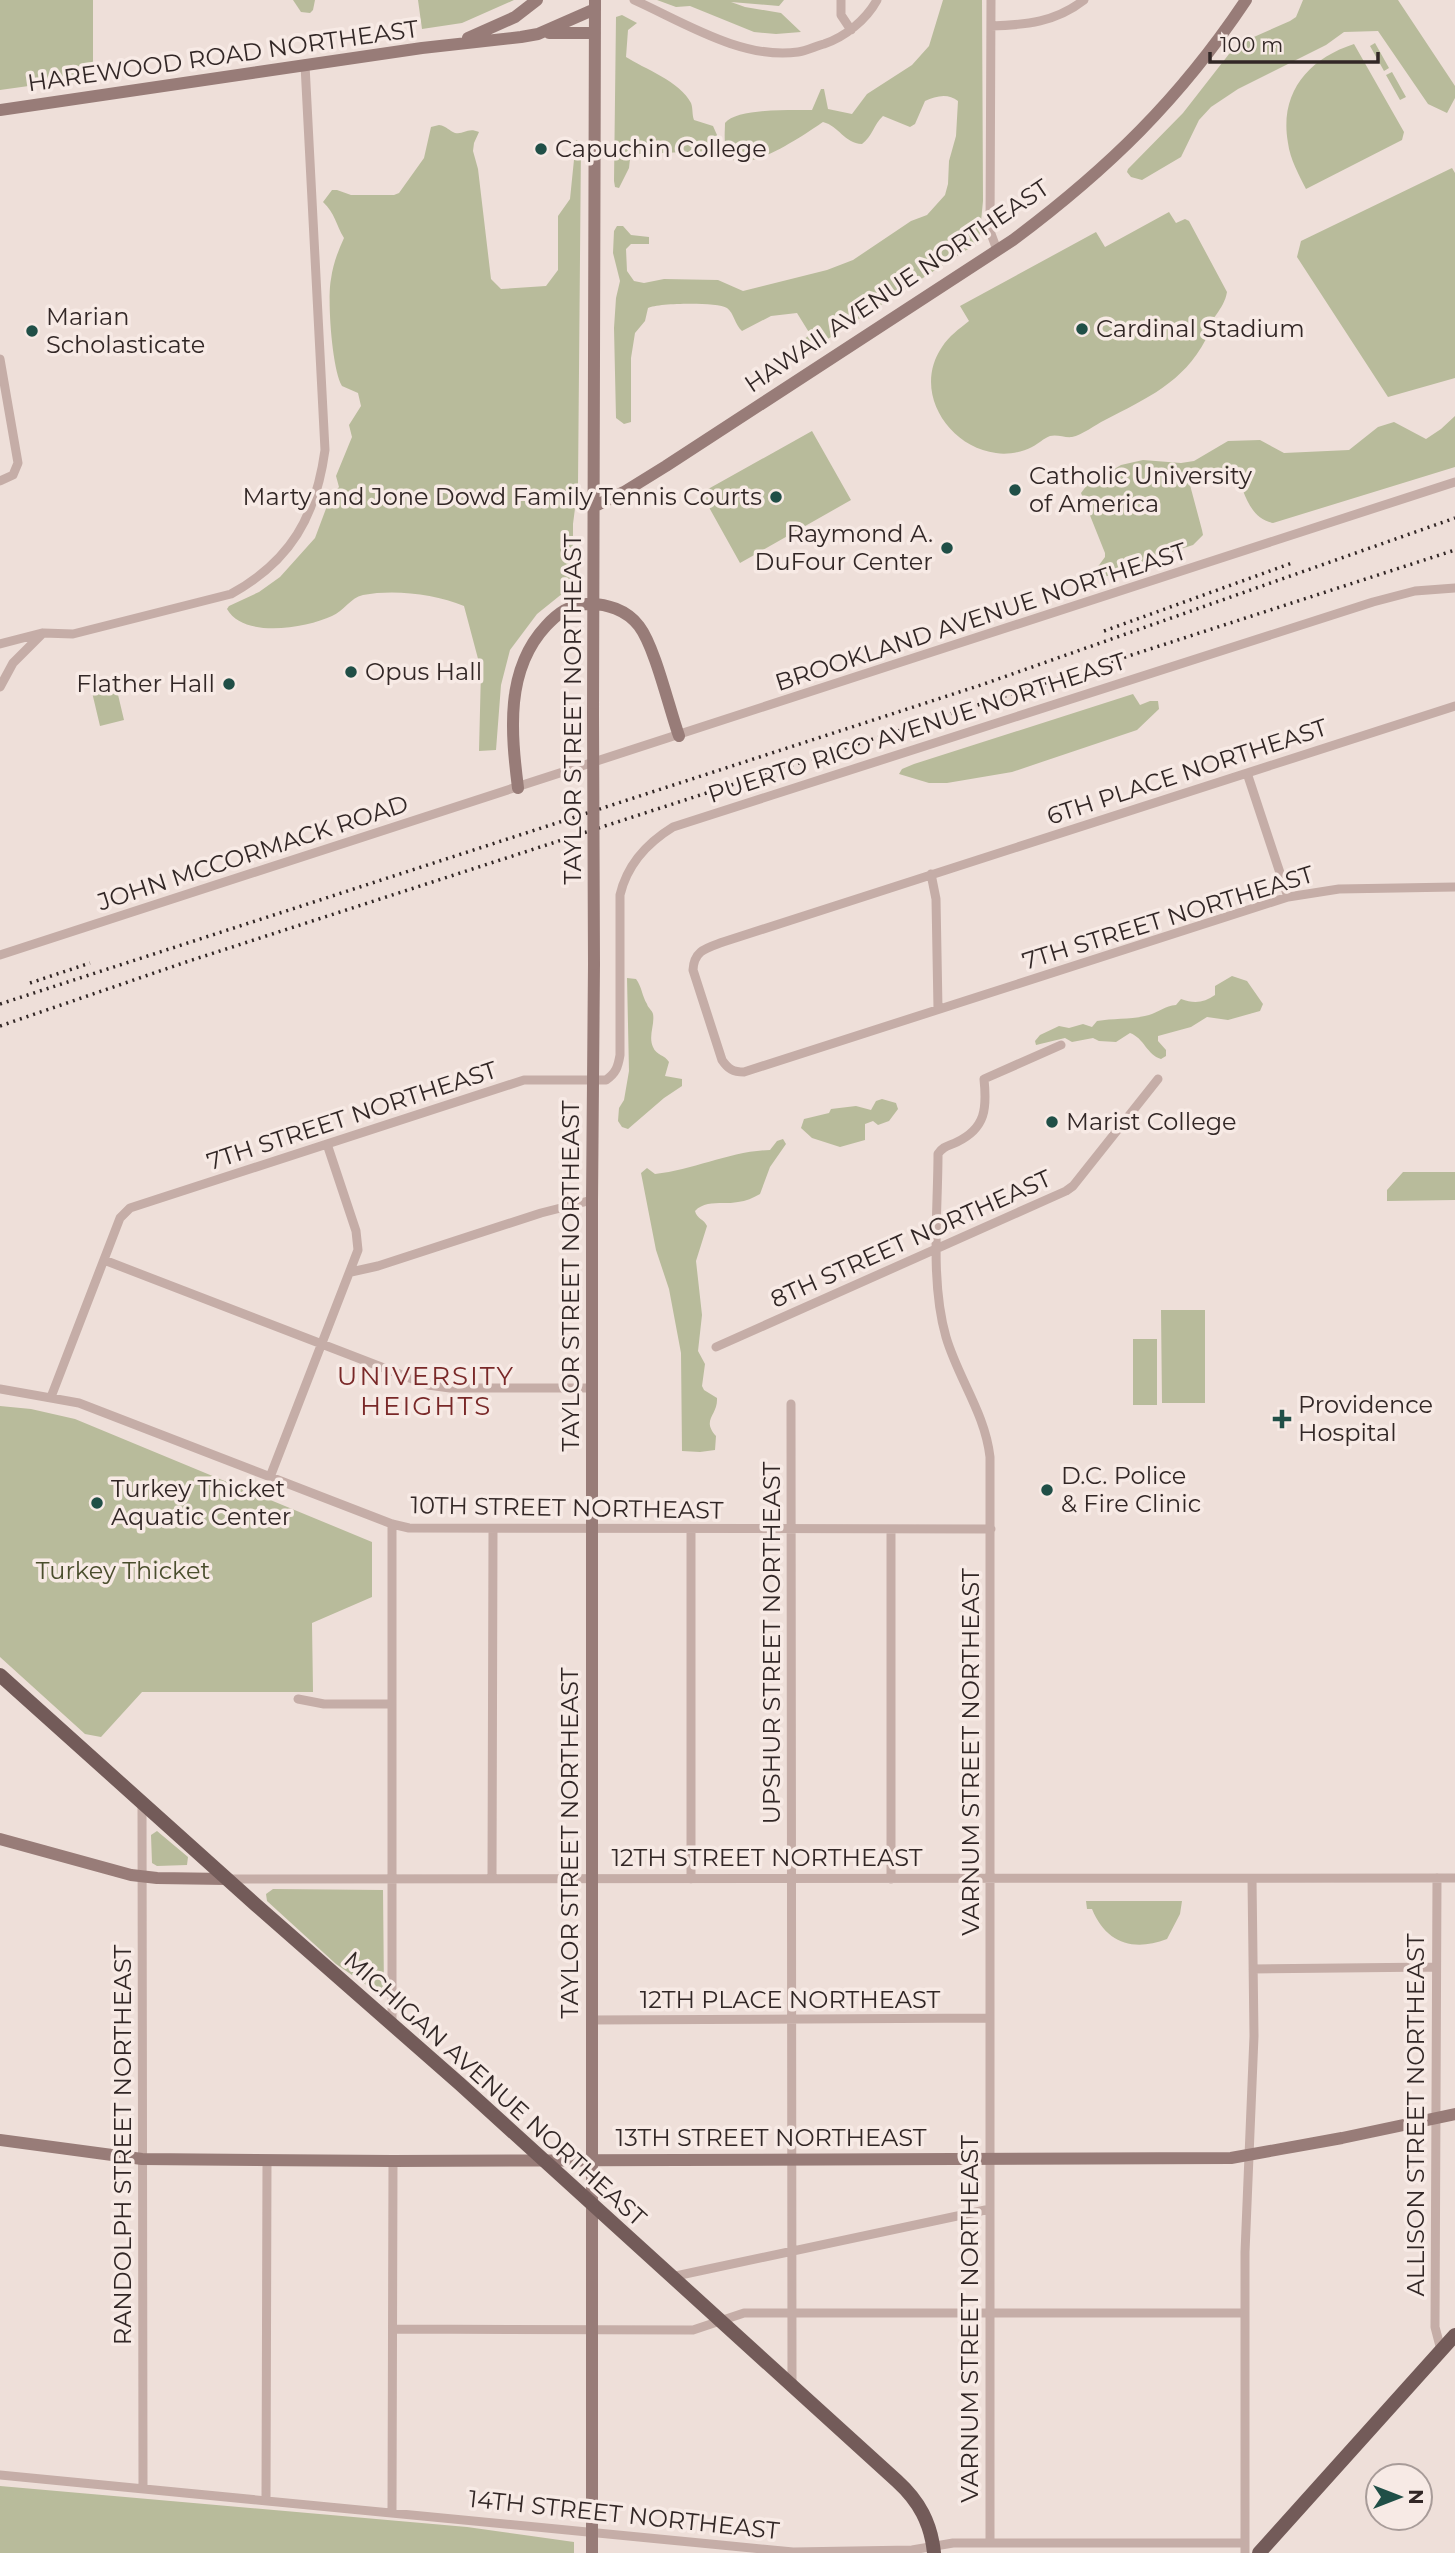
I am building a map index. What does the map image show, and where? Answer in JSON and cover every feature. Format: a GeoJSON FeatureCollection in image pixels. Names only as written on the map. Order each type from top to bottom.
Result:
{"type":"FeatureCollection","features":[{"type":"Feature","properties":{"kind":"main road","name":"HAREWOOD ROAD NORTHEAST"},"geometry":{"type":"LineString","coordinates":[[452,45],[514,17],[537,0]]}},
{"type":"Feature","properties":{"kind":"main road","name":"HAWAII AVENUE NORTHEAST"},"geometry":{"type":"LineString","coordinates":[[595,506],[666,466],[997,250],[1069,197],[1142,131],[1201,64],[1246,0]]}},
{"type":"Feature","properties":{"kind":"main road","name":"HAREWOOD ROAD NORTHEAST"},"geometry":{"type":"LineString","coordinates":[[0,110],[538,34],[595,5]]}},
{"type":"Feature","properties":{"kind":"main road","name":"TAYLOR STREET NORTHEAST"},"geometry":{"type":"LineString","coordinates":[[592,2553],[595,5]]}},
{"type":"Feature","properties":{"kind":"main road"},"geometry":{"type":"LineString","coordinates":[[538,34],[595,33]]}},
{"type":"Feature","properties":{"kind":"main road"},"geometry":{"type":"LineString","coordinates":[[518,788],[514,746],[517,678],[537,635],[559,613],[575,605],[612,607],[625,613],[641,628],[679,736]]}},
{"type":"Feature","properties":{"kind":"main road","name":"MICHIGAN AVENUE NORTHEAST"},"geometry":{"type":"LineString","coordinates":[[0,1675],[544,2160],[911,2495],[924,2515],[934,2550]]}},
{"type":"Feature","properties":{"kind":"main road","name":"12TH STREET NORTHEAST"},"geometry":{"type":"LineString","coordinates":[[0,1839],[141,1877],[227,1879]]}},
{"type":"Feature","properties":{"kind":"main road","name":"13TH STREET NORTHEAST"},"geometry":{"type":"LineString","coordinates":[[0,2140],[142,2159],[393,2161],[1206,2158],[1248,2155],[1455,2113]]}},
{"type":"Feature","properties":{"kind":"main road"},"geometry":{"type":"LineString","coordinates":[[1259,2553],[1455,2335]]}},
{"type":"Feature","properties":{"kind":"street"},"geometry":{"type":"LineString","coordinates":[[634,0],[716,39],[762,51],[798,52],[837,40],[851,30],[877,0]]}},
{"type":"Feature","properties":{"kind":"street"},"geometry":{"type":"LineString","coordinates":[[841,0],[841,15],[851,30]]}},
{"type":"Feature","properties":{"kind":"street"},"geometry":{"type":"LineString","coordinates":[[991,0],[990,231],[997,250]]}},
{"type":"Feature","properties":{"kind":"street"},"geometry":{"type":"LineString","coordinates":[[991,26],[1042,22],[1084,0]]}},
{"type":"Feature","properties":{"kind":"street"},"geometry":{"type":"LineString","coordinates":[[0,644],[43,632],[72,634],[231,594],[265,572],[299,533],[312,508],[321,481],[325,450],[305,65]]}},
{"type":"Feature","properties":{"kind":"street"},"geometry":{"type":"LineString","coordinates":[[0,359],[18,463],[13,475],[0,481]]}},
{"type":"Feature","properties":{"kind":"street","name":"BROOKLAND AVENUE NORTHEAST"},"geometry":{"type":"LineString","coordinates":[[518,788],[1455,482]]}},
{"type":"Feature","properties":{"kind":"street","name":"PUERTO RICO AVENUE NORTHEAST"},"geometry":{"type":"LineString","coordinates":[[592,1080],[606,1080],[614,1075],[618,1067],[620,895],[623,883],[643,852],[673,827],[1373,602],[1415,591],[1455,588]]}},
{"type":"Feature","properties":{"kind":"street"},"geometry":{"type":"LineString","coordinates":[[0,687],[13,663],[43,632]]}},
{"type":"Feature","properties":{"kind":"street","name":"6TH PLACE NORTHEAST"},"geometry":{"type":"LineString","coordinates":[[938,1009],[750,1070],[735,1072],[722,1060],[693,970],[695,956],[701,950],[931,874],[1455,706]]}},
{"type":"Feature","properties":{"kind":"street"},"geometry":{"type":"LineString","coordinates":[[1247,773],[1288,897]]}},
{"type":"Feature","properties":{"kind":"street","name":"JOHN MCCORMACK ROAD"},"geometry":{"type":"LineString","coordinates":[[0,955],[518,788]]}},
{"type":"Feature","properties":{"kind":"street"},"geometry":{"type":"LineString","coordinates":[[931,874],[936,899],[938,1009]]}},
{"type":"Feature","properties":{"kind":"street","name":"7TH STREET NORTHEAST"},"geometry":{"type":"LineString","coordinates":[[938,1009],[1288,897],[1339,889],[1455,887]]}},
{"type":"Feature","properties":{"kind":"street","name":"VARNUM STREET NORTHEAST"},"geometry":{"type":"LineString","coordinates":[[990,2543],[989,1447],[981,1418],[958,1371],[946,1335],[938,1296],[940,1150],[967,1136],[980,1122],[987,1102],[984,1079],[1061,1045]]}},
{"type":"Feature","properties":{"kind":"street","name":"8TH STREET NORTHEAST"},"geometry":{"type":"LineString","coordinates":[[716,1348],[1073,1186],[1158,1079]]}},
{"type":"Feature","properties":{"kind":"street","name":"7TH STREET NORTHEAST"},"geometry":{"type":"LineString","coordinates":[[104,1260],[120,1218],[127,1210],[524,1080],[592,1080]]}},
{"type":"Feature","properties":{"kind":"street"},"geometry":{"type":"LineString","coordinates":[[270,1477],[358,1250],[357,1236],[327,1144]]}},
{"type":"Feature","properties":{"kind":"street"},"geometry":{"type":"LineString","coordinates":[[351,1272],[541,1213],[592,1200]]}},
{"type":"Feature","properties":{"kind":"street"},"geometry":{"type":"LineString","coordinates":[[51,1397],[104,1260],[433,1386],[592,1388]]}},
{"type":"Feature","properties":{"kind":"street","name":"10TH STREET NORTHEAST"},"geometry":{"type":"LineString","coordinates":[[0,1389],[87,1406],[392,1524],[419,1529],[991,1529]]}},
{"type":"Feature","properties":{"kind":"street","name":"UPSHUR STREET NORTHEAST"},"geometry":{"type":"LineString","coordinates":[[791,1405],[792,2386]]}},
{"type":"Feature","properties":{"kind":"street"},"geometry":{"type":"LineString","coordinates":[[392,1524],[392,2026]]}},
{"type":"Feature","properties":{"kind":"street"},"geometry":{"type":"LineString","coordinates":[[492,1879],[493,1529]]}},
{"type":"Feature","properties":{"kind":"street"},"geometry":{"type":"LineString","coordinates":[[691,1529],[691,1879]]}},
{"type":"Feature","properties":{"kind":"street"},"geometry":{"type":"LineString","coordinates":[[891,1530],[891,1879]]}},
{"type":"Feature","properties":{"kind":"street"},"geometry":{"type":"LineString","coordinates":[[298,1699],[324,1704],[392,1704]]}},
{"type":"Feature","properties":{"kind":"street","name":"RANDOLPH STREET NORTHEAST"},"geometry":{"type":"LineString","coordinates":[[142,1801],[143,2488]]}},
{"type":"Feature","properties":{"kind":"street","name":"ALLISON STREET NORTHEAST"},"geometry":{"type":"LineString","coordinates":[[1437,1878],[1435,2327],[1441,2350]]}},
{"type":"Feature","properties":{"kind":"street","name":"12TH STREET NORTHEAST"},"geometry":{"type":"LineString","coordinates":[[227,1879],[1455,1878]]}},
{"type":"Feature","properties":{"kind":"street"},"geometry":{"type":"LineString","coordinates":[[1245,2548],[1245,2313],[1248,2155],[1254,2036],[1252,1879]]}},
{"type":"Feature","properties":{"kind":"street"},"geometry":{"type":"LineString","coordinates":[[1253,1969],[1435,1967]]}},
{"type":"Feature","properties":{"kind":"street","name":"12TH PLACE NORTHEAST"},"geometry":{"type":"LineString","coordinates":[[591,2020],[990,2018]]}},
{"type":"Feature","properties":{"kind":"street"},"geometry":{"type":"LineString","coordinates":[[266,2500],[267,2160]]}},
{"type":"Feature","properties":{"kind":"street"},"geometry":{"type":"LineString","coordinates":[[392,2512],[393,2161]]}},
{"type":"Feature","properties":{"kind":"street"},"geometry":{"type":"LineString","coordinates":[[670,2277],[990,2209]]}},
{"type":"Feature","properties":{"kind":"street"},"geometry":{"type":"LineString","coordinates":[[393,2329],[693,2330],[739,2314],[791,2313],[1245,2313]]}},
{"type":"Feature","properties":{"kind":"street","name":"14TH STREET NORTHEAST"},"geometry":{"type":"LineString","coordinates":[[0,2475],[793,2552],[934,2550],[953,2543],[1245,2548]]}},
{"type":"Feature","properties":{"kind":"green space"},"geometry":{"type":"Polygon","coordinates":[[[0,0],[93,0],[93,77],[0,90],[0,0]]]}},
{"type":"Feature","properties":{"kind":"green space"},"geometry":{"type":"Polygon","coordinates":[[[293,0],[315,0],[313,10],[310,13],[301,12],[293,0]]]}},
{"type":"Feature","properties":{"kind":"green space"},"geometry":{"type":"Polygon","coordinates":[[[418,0],[514,0],[462,23],[422,29],[418,0]]]}},
{"type":"Feature","properties":{"kind":"green space"},"geometry":{"type":"Polygon","coordinates":[[[657,0],[784,0],[779,6],[731,2],[781,13],[801,32],[754,32],[690,6],[676,7],[657,0]]]}},
{"type":"Feature","properties":{"kind":"green space"},"geometry":{"type":"Polygon","coordinates":[[[943,0],[982,0],[983,201],[979,242],[806,353],[799,344],[810,334],[797,313],[771,316],[742,331],[729,310],[721,306],[688,304],[648,308],[645,321],[635,333],[631,358],[631,422],[624,424],[616,418],[614,328],[620,281],[613,253],[614,231],[617,226],[623,226],[631,235],[649,237],[649,244],[631,244],[626,249],[627,271],[634,281],[644,283],[664,279],[718,280],[743,291],[827,270],[853,260],[911,221],[927,215],[945,195],[949,161],[956,136],[958,101],[946,96],[925,101],[915,124],[910,127],[883,116],[862,144],[851,141],[823,122],[761,158],[736,161],[729,156],[725,144],[725,123],[731,118],[752,112],[812,110],[821,89],[824,89],[828,109],[852,114],[867,94],[912,65],[929,46],[943,0]]]}},
{"type":"Feature","properties":{"kind":"green space"},"geometry":{"type":"Polygon","coordinates":[[[1303,0],[1398,0],[1455,86],[1455,98],[1447,113],[1428,104],[1378,31],[1344,32],[1326,45],[1238,89],[1211,107],[1199,120],[1181,157],[1142,180],[1131,177],[1128,169],[1183,113],[1229,54],[1247,40],[1296,17],[1303,0]]]}},
{"type":"Feature","properties":{"kind":"green space"},"geometry":{"type":"Polygon","coordinates":[[[622,15],[637,23],[628,30],[626,57],[671,82],[686,95],[691,103],[694,120],[713,126],[717,135],[717,148],[712,151],[636,154],[630,159],[629,168],[619,188],[615,187],[614,181],[616,17],[622,15]]]}},
{"type":"Feature","properties":{"kind":"green space"},"geometry":{"type":"Polygon","coordinates":[[[1375,43],[1389,68],[1384,71],[1370,46],[1375,43]]]}},
{"type":"Feature","properties":{"kind":"green space"},"geometry":{"type":"Polygon","coordinates":[[[1354,44],[1404,132],[1402,140],[1306,189],[1288,143],[1288,109],[1300,80],[1311,69],[1323,59],[1354,44]]]}},
{"type":"Feature","properties":{"kind":"green space"},"geometry":{"type":"Polygon","coordinates":[[[1392,72],[1406,97],[1400,100],[1386,75],[1392,72]]]}},
{"type":"Feature","properties":{"kind":"green space"},"geometry":{"type":"Polygon","coordinates":[[[439,125],[455,133],[471,130],[479,132],[473,151],[478,169],[491,279],[501,289],[546,286],[558,270],[558,216],[570,199],[576,140],[581,142],[578,485],[573,524],[573,581],[568,589],[537,614],[510,650],[501,685],[496,750],[479,751],[481,670],[464,606],[440,598],[414,594],[375,593],[358,597],[336,614],[321,620],[276,628],[247,624],[235,618],[227,609],[280,577],[315,538],[330,498],[339,487],[336,476],[352,437],[349,425],[361,406],[358,393],[342,386],[338,378],[331,334],[330,289],[334,263],[344,238],[323,202],[332,190],[351,195],[399,193],[424,158],[431,127],[439,125]]]}},
{"type":"Feature","properties":{"kind":"green space"},"geometry":{"type":"Polygon","coordinates":[[[1452,168],[1455,173],[1455,378],[1388,397],[1297,257],[1301,241],[1452,168]]]}},
{"type":"Feature","properties":{"kind":"green space","name":"Cardinal Stadium"},"geometry":{"type":"Polygon","coordinates":[[[1169,212],[1176,223],[1185,219],[1189,221],[1227,292],[1223,304],[1206,330],[1206,339],[1197,354],[1175,378],[1163,388],[1080,434],[1072,437],[1050,436],[1019,452],[1001,454],[979,449],[950,428],[933,398],[931,381],[934,364],[942,347],[969,321],[960,306],[1096,232],[1105,247],[1169,212]]]}},
{"type":"Feature","properties":{"kind":"green space"},"geometry":{"type":"Polygon","coordinates":[[[1455,416],[1455,467],[1273,523],[1252,509],[1235,470],[1207,475],[1190,485],[1203,535],[1193,545],[1144,561],[1113,575],[1095,578],[1094,572],[1105,553],[1081,493],[1087,485],[1121,465],[1143,460],[1181,463],[1194,461],[1228,441],[1260,440],[1284,453],[1349,450],[1378,427],[1394,422],[1426,439],[1455,416]]]}},
{"type":"Feature","properties":{"kind":"green space","name":"Marty and Jone Dowd Family Tennis Courts"},"geometry":{"type":"Polygon","coordinates":[[[812,431],[851,500],[740,563],[701,493],[812,431]]]}},
{"type":"Feature","properties":{"kind":"green space"},"geometry":{"type":"Polygon","coordinates":[[[115,682],[124,720],[100,726],[91,688],[115,682]]]}},
{"type":"Feature","properties":{"kind":"green space"},"geometry":{"type":"Polygon","coordinates":[[[1133,694],[1140,705],[1158,701],[1159,709],[1137,730],[1012,772],[947,783],[929,783],[899,774],[902,769],[914,764],[1133,694]]]}},
{"type":"Feature","properties":{"kind":"green space"},"geometry":{"type":"Polygon","coordinates":[[[1232,976],[1247,981],[1263,1004],[1260,1011],[1228,1020],[1207,1017],[1191,1027],[1158,1036],[1158,1041],[1166,1050],[1166,1056],[1161,1059],[1130,1033],[1116,1042],[1093,1038],[1072,1042],[1065,1038],[1036,1045],[1035,1041],[1040,1035],[1059,1026],[1069,1028],[1083,1024],[1092,1027],[1097,1021],[1149,1015],[1176,1005],[1181,999],[1195,1002],[1207,1000],[1215,995],[1215,986],[1232,976]]]}},
{"type":"Feature","properties":{"kind":"green space"},"geometry":{"type":"Polygon","coordinates":[[[627,978],[636,979],[652,1013],[653,1047],[669,1062],[665,1076],[682,1079],[682,1086],[628,1129],[622,1127],[618,1121],[629,1071],[627,978]]]}},
{"type":"Feature","properties":{"kind":"green space"},"geometry":{"type":"Polygon","coordinates":[[[882,1099],[896,1103],[898,1109],[889,1121],[878,1125],[873,1121],[865,1124],[865,1140],[840,1147],[812,1138],[801,1128],[804,1119],[829,1113],[831,1109],[856,1106],[871,1110],[876,1101],[882,1099]]]}},
{"type":"Feature","properties":{"kind":"green space"},"geometry":{"type":"Polygon","coordinates":[[[783,1139],[786,1144],[770,1167],[760,1194],[741,1202],[704,1205],[695,1211],[707,1226],[696,1261],[702,1315],[698,1351],[705,1364],[702,1386],[717,1398],[710,1421],[716,1436],[715,1450],[682,1451],[681,1353],[669,1289],[656,1250],[641,1173],[647,1168],[655,1174],[669,1172],[741,1154],[770,1150],[777,1141],[783,1139]]]}},
{"type":"Feature","properties":{"kind":"green space"},"geometry":{"type":"Polygon","coordinates":[[[1403,1172],[1455,1172],[1455,1200],[1387,1201],[1387,1190],[1403,1172]]]}},
{"type":"Feature","properties":{"kind":"green space"},"geometry":{"type":"Polygon","coordinates":[[[1161,1310],[1205,1310],[1205,1403],[1162,1403],[1161,1310]]]}},
{"type":"Feature","properties":{"kind":"green space"},"geometry":{"type":"Polygon","coordinates":[[[1133,1339],[1157,1339],[1157,1405],[1133,1405],[1133,1339]]]}},
{"type":"Feature","properties":{"kind":"green space","name":"Turkey Thicket"},"geometry":{"type":"Polygon","coordinates":[[[0,1406],[31,1409],[75,1419],[372,1542],[372,1597],[312,1623],[313,1692],[142,1692],[101,1737],[85,1734],[0,1657],[0,1406]]]}},
{"type":"Feature","properties":{"kind":"green space"},"geometry":{"type":"Polygon","coordinates":[[[157,1831],[188,1857],[187,1865],[157,1866],[152,1863],[151,1835],[157,1831]]]}},
{"type":"Feature","properties":{"kind":"green space"},"geometry":{"type":"Polygon","coordinates":[[[273,1889],[383,1890],[384,1992],[378,1993],[336,1964],[267,1901],[266,1894],[273,1889]]]}},
{"type":"Feature","properties":{"kind":"green space"},"geometry":{"type":"Polygon","coordinates":[[[1086,1901],[1182,1901],[1180,1914],[1167,1939],[1143,1945],[1122,1942],[1113,1937],[1098,1921],[1092,1909],[1087,1909],[1086,1901]]]}},
{"type":"Feature","properties":{"kind":"green space"},"geometry":{"type":"Polygon","coordinates":[[[0,2486],[467,2527],[574,2542],[574,2553],[0,2553],[0,2486]]]}},
{"type":"Feature","properties":{"kind":"railway"},"geometry":{"type":"LineString","coordinates":[[0,1004],[981,685],[1455,518]]}},
{"type":"Feature","properties":{"kind":"railway"},"geometry":{"type":"LineString","coordinates":[[0,1026],[186,962],[1455,550]]}},
{"type":"Feature","properties":{"kind":"railway"},"geometry":{"type":"LineString","coordinates":[[1104,631],[1292,563]]}},
{"type":"Feature","properties":{"kind":"railway"},"geometry":{"type":"LineString","coordinates":[[30,983],[90,963]]}},
{"type":"Feature","properties":{"kind":"place","name":"Capuchin College"},"geometry":{"type":"Point","coordinates":[541,149]}},
{"type":"Feature","properties":{"kind":"place","name":"Cardinal Stadium"},"geometry":{"type":"Point","coordinates":[1082,329]}},
{"type":"Feature","properties":{"kind":"place","name":"Marian Scholasticate"},"geometry":{"type":"Point","coordinates":[32,331]}},
{"type":"Feature","properties":{"kind":"place","name":"Catholic University of America"},"geometry":{"type":"Point","coordinates":[1015,490]}},
{"type":"Feature","properties":{"kind":"place","name":"Marty and Jone Dowd Family Tennis Courts"},"geometry":{"type":"Point","coordinates":[776,497]}},
{"type":"Feature","properties":{"kind":"place","name":"Raymond A. DuFour Center"},"geometry":{"type":"Point","coordinates":[947,548]}},
{"type":"Feature","properties":{"kind":"place","name":"Opus Hall"},"geometry":{"type":"Point","coordinates":[351,672]}},
{"type":"Feature","properties":{"kind":"place","name":"Flather Hall"},"geometry":{"type":"Point","coordinates":[229,684]}},
{"type":"Feature","properties":{"kind":"place","name":"Marist College"},"geometry":{"type":"Point","coordinates":[1052,1122]}},
{"type":"Feature","properties":{"kind":"place","name":"Providence Hospital"},"geometry":{"type":"Point","coordinates":[1282,1419]}},
{"type":"Feature","properties":{"kind":"place","name":"D.C. Police & Fire Clinic"},"geometry":{"type":"Point","coordinates":[1047,1490]}},
{"type":"Feature","properties":{"kind":"place","name":"Turkey Thicket Aquatic Center"},"geometry":{"type":"Point","coordinates":[97,1503]}},
{"type":"Feature","properties":{"kind":"district","name":"UNIVERSITY HEIGHTS"},"geometry":{"type":"Point","coordinates":[426,1391]}}]}
